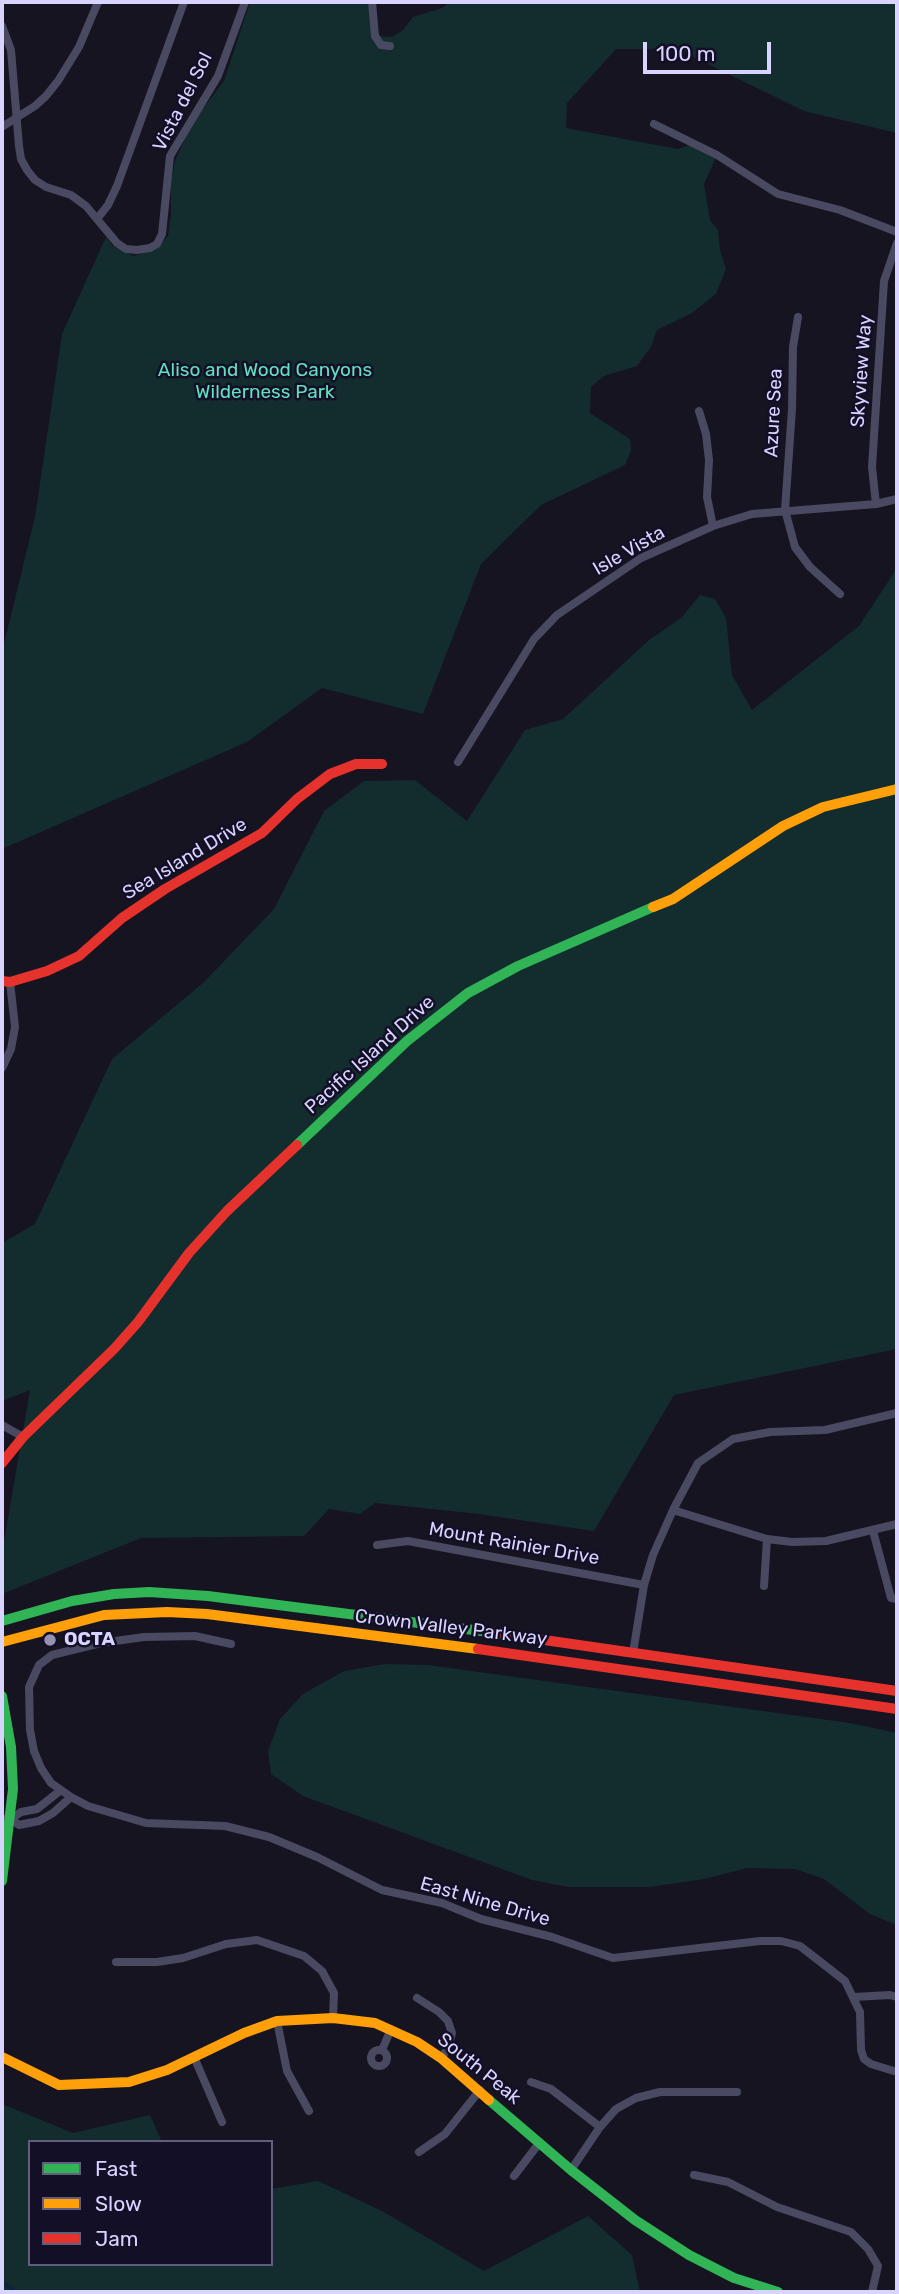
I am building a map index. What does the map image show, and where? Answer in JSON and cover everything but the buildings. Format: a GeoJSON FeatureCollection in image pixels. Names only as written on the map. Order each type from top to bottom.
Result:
{"type":"FeatureCollection","features":[{"type":"Feature","properties":{"kind":"main road","name":"Sea Island Drive"},"geometry":{"type":"LineString","coordinates":[[6,981],[47,971],[79,956],[122,918],[156,895],[262,833],[297,799],[330,774],[356,764],[382,764]]}},
{"type":"Feature","properties":{"kind":"main road","name":"Pacific Island Drive"},"geometry":{"type":"LineString","coordinates":[[2,1463],[23,1437],[114,1349],[138,1322],[189,1253],[227,1211],[407,1041],[436,1017],[468,993],[509,971],[673,899],[783,826],[823,807],[897,789]]}},
{"type":"Feature","properties":{"kind":"main road","name":"Crown Valley Parkway"},"geometry":{"type":"LineString","coordinates":[[2,1621],[72,1601],[114,1594],[149,1592],[234,1598],[897,1691]]}},
{"type":"Feature","properties":{"kind":"main road","name":"Crown Valley Parkway"},"geometry":{"type":"LineString","coordinates":[[2,1642],[104,1615],[167,1612],[207,1614],[557,1659],[897,1709]]}},
{"type":"Feature","properties":{"kind":"main road"},"geometry":{"type":"LineString","coordinates":[[557,1659],[567,1654],[617,1662],[633,1653],[646,1665],[670,1668],[678,1677]]}},
{"type":"Feature","properties":{"kind":"main road"},"geometry":{"type":"LineString","coordinates":[[2,1696],[11,1747],[13,1789],[6,1819],[2,1881]]}},
{"type":"Feature","properties":{"kind":"main road","name":"South Peak"},"geometry":{"type":"LineString","coordinates":[[2,2057],[59,2085],[129,2082],[167,2070],[244,2033],[277,2021],[333,2018],[375,2023],[417,2042],[441,2057],[571,2170],[635,2220],[689,2255],[734,2278],[778,2292]]}},
{"type":"Feature","properties":{"kind":"street"},"geometry":{"type":"LineString","coordinates":[[2,127],[46,96],[64,73],[79,47],[98,2]]}},
{"type":"Feature","properties":{"kind":"street"},"geometry":{"type":"LineString","coordinates":[[97,219],[108,205],[117,186],[184,2]]}},
{"type":"Feature","properties":{"kind":"street","name":"Vista del Sol"},"geometry":{"type":"LineString","coordinates":[[2,26],[11,50],[21,159],[27,170],[35,180],[71,195],[86,206],[117,243],[126,249],[137,250],[157,244],[165,223],[170,156],[218,76],[245,2]]}},
{"type":"Feature","properties":{"kind":"street"},"geometry":{"type":"LineString","coordinates":[[372,2],[375,36],[381,45],[390,46]]}},
{"type":"Feature","properties":{"kind":"street"},"geometry":{"type":"LineString","coordinates":[[654,124],[717,155],[778,194],[840,211],[897,232]]}},
{"type":"Feature","properties":{"kind":"street","name":"Skyview Way"},"geometry":{"type":"LineString","coordinates":[[876,504],[872,467],[884,281],[897,243]]}},
{"type":"Feature","properties":{"kind":"street","name":"Azure Sea"},"geometry":{"type":"LineString","coordinates":[[797,317],[793,347],[785,510],[795,547],[810,567],[840,594]]}},
{"type":"Feature","properties":{"kind":"street"},"geometry":{"type":"LineString","coordinates":[[699,411],[706,433],[709,460],[707,497],[713,526]]}},
{"type":"Feature","properties":{"kind":"street","name":"Isle Vista"},"geometry":{"type":"LineString","coordinates":[[458,762],[534,639],[557,615],[641,558],[713,526],[752,514],[876,504],[897,499]]}},
{"type":"Feature","properties":{"kind":"street"},"geometry":{"type":"LineString","coordinates":[[2,1068],[11,1049],[15,1027],[6,981]]}},
{"type":"Feature","properties":{"kind":"street"},"geometry":{"type":"LineString","coordinates":[[633,1653],[644,1584],[653,1555],[698,1463],[726,1442],[770,1432],[825,1430],[897,1413]]}},
{"type":"Feature","properties":{"kind":"street"},"geometry":{"type":"LineString","coordinates":[[2,1425],[23,1437]]}},
{"type":"Feature","properties":{"kind":"street"},"geometry":{"type":"LineString","coordinates":[[673,1510],[767,1539],[792,1542],[826,1541],[897,1524]]}},
{"type":"Feature","properties":{"kind":"street"},"geometry":{"type":"LineString","coordinates":[[873,1531],[891,1598],[897,1599]]}},
{"type":"Feature","properties":{"kind":"street"},"geometry":{"type":"LineString","coordinates":[[764,1586],[767,1539]]}},
{"type":"Feature","properties":{"kind":"street","name":"Mount Rainier Drive"},"geometry":{"type":"LineString","coordinates":[[377,1545],[408,1541],[644,1584]]}},
{"type":"Feature","properties":{"kind":"street","name":"East Nine Drive"},"geometry":{"type":"LineString","coordinates":[[231,1644],[195,1636],[144,1637],[101,1643],[52,1655],[39,1665],[29,1687],[30,1730],[34,1751],[51,1783],[71,1797],[97,1809],[146,1823],[225,1826],[269,1838],[317,1857],[382,1890],[442,1903],[481,1919],[552,1937],[613,1958],[760,1941],[780,1941],[800,1946],[845,1980],[860,2012],[861,2050],[864,2059],[897,2071]]}},
{"type":"Feature","properties":{"kind":"street"},"geometry":{"type":"LineString","coordinates":[[6,1819],[37,1809],[61,1790]]}},
{"type":"Feature","properties":{"kind":"street"},"geometry":{"type":"LineString","coordinates":[[6,1819],[24,1825],[54,1813],[71,1797]]}},
{"type":"Feature","properties":{"kind":"street"},"geometry":{"type":"LineString","coordinates":[[46,1803],[54,1813]]}},
{"type":"Feature","properties":{"kind":"street"},"geometry":{"type":"LineString","coordinates":[[116,1962],[157,1962],[183,1958],[226,1944],[257,1940],[304,1956],[322,1971],[334,1993],[333,2018]]}},
{"type":"Feature","properties":{"kind":"street"},"geometry":{"type":"LineString","coordinates":[[854,1997],[897,1997]]}},
{"type":"Feature","properties":{"kind":"street"},"geometry":{"type":"LineString","coordinates":[[416,1998],[448,2021],[453,2033],[449,2048],[441,2057]]}},
{"type":"Feature","properties":{"kind":"street"},"geometry":{"type":"LineString","coordinates":[[277,2021],[287,2071],[309,2111]]}},
{"type":"Feature","properties":{"kind":"street"},"geometry":{"type":"LineString","coordinates":[[382,2050],[391,2029]]}},
{"type":"Feature","properties":{"kind":"street"},"geometry":{"type":"LineString","coordinates":[[194,2057],[222,2122]]}},
{"type":"Feature","properties":{"kind":"street"},"geometry":{"type":"LineString","coordinates":[[531,2082],[551,2089],[600,2127]]}},
{"type":"Feature","properties":{"kind":"street"},"geometry":{"type":"LineString","coordinates":[[419,2152],[445,2134],[480,2090]]}},
{"type":"Feature","properties":{"kind":"street"},"geometry":{"type":"LineString","coordinates":[[571,2170],[600,2127],[616,2109],[636,2098],[660,2092],[737,2092]]}},
{"type":"Feature","properties":{"kind":"street"},"geometry":{"type":"LineString","coordinates":[[514,2176],[540,2142]]}},
{"type":"Feature","properties":{"kind":"street"},"geometry":{"type":"LineString","coordinates":[[694,2175],[728,2182],[777,2207],[851,2232],[868,2249],[878,2266],[872,2292]]}},
{"type":"Feature","properties":{"kind":"green space","name":"Aliso and Wood Canyons Wilderness Park"},"geometry":{"type":"Polygon","coordinates":[[[250,2],[374,2],[379,36],[392,37],[403,30],[413,17],[442,8],[450,2],[897,2],[897,133],[804,111],[677,49],[616,49],[567,103],[566,128],[678,149],[692,144],[706,145],[717,155],[704,184],[710,220],[718,230],[726,269],[716,294],[692,313],[657,330],[651,347],[637,366],[604,376],[591,387],[590,413],[630,439],[631,451],[625,465],[541,505],[481,564],[423,714],[322,688],[247,742],[2,849],[2,652],[35,517],[62,334],[106,237],[113,246],[133,256],[156,250],[168,236],[175,161],[192,123],[224,81],[250,2]]]}},
{"type":"Feature","properties":{"kind":"green space"},"geometry":{"type":"Polygon","coordinates":[[[897,568],[897,1349],[674,1395],[594,1531],[479,1514],[375,1503],[360,1514],[329,1509],[304,1536],[141,1538],[2,1594],[2,1553],[30,1390],[2,1401],[2,1243],[35,1224],[112,1059],[204,982],[274,909],[324,811],[364,781],[415,780],[467,821],[525,730],[563,719],[649,640],[681,618],[700,595],[715,599],[726,618],[732,675],[752,710],[859,626],[897,568]]]}},
{"type":"Feature","properties":{"kind":"green space"},"geometry":{"type":"Polygon","coordinates":[[[385,1664],[428,1665],[850,1723],[897,1733],[897,1925],[870,1914],[824,1879],[795,1869],[747,1868],[704,1879],[650,1887],[568,1887],[532,1880],[303,1796],[271,1774],[268,1751],[280,1719],[303,1694],[344,1671],[385,1664]]]}},
{"type":"Feature","properties":{"kind":"green space"},"geometry":{"type":"Polygon","coordinates":[[[2,2104],[73,2133],[150,2115],[161,2140],[28,2140],[28,2266],[273,2266],[273,2189],[318,2181],[382,2211],[484,2271],[588,2216],[632,2255],[640,2292],[2,2292],[2,2104]]]}},
{"type":"Feature","properties":{"kind":"waterway"},"geometry":{"type":"LineString","coordinates":[[2,2282],[17,2292]]}},
{"type":"Feature","properties":{"kind":"traffic: fast"},"geometry":{"type":"LineString","coordinates":[[297,1145],[407,1041],[468,993],[518,966],[653,907]]}},
{"type":"Feature","properties":{"kind":"traffic: fast"},"geometry":{"type":"LineString","coordinates":[[2,1621],[72,1601],[149,1592],[208,1596],[489,1632]]}},
{"type":"Feature","properties":{"kind":"traffic: fast"},"geometry":{"type":"LineString","coordinates":[[2,1696],[11,1747],[13,1789],[2,1881]]}},
{"type":"Feature","properties":{"kind":"traffic: fast"},"geometry":{"type":"LineString","coordinates":[[489,2100],[635,2220],[689,2255],[734,2278],[778,2292]]}},
{"type":"Feature","properties":{"kind":"traffic: slow"},"geometry":{"type":"LineString","coordinates":[[653,907],[673,899],[783,826],[823,807],[897,789]]}},
{"type":"Feature","properties":{"kind":"traffic: slow"},"geometry":{"type":"LineString","coordinates":[[2,1642],[104,1615],[167,1612],[207,1614],[478,1649]]}},
{"type":"Feature","properties":{"kind":"traffic: slow"},"geometry":{"type":"LineString","coordinates":[[2,2057],[59,2085],[129,2082],[167,2070],[244,2033],[277,2021],[333,2018],[375,2023],[417,2042],[441,2058],[489,2100]]}},
{"type":"Feature","properties":{"kind":"traffic: jam"},"geometry":{"type":"LineString","coordinates":[[2,981],[10,982],[47,971],[79,956],[122,918],[165,889],[262,833],[297,799],[330,774],[356,764],[382,764]]}},
{"type":"Feature","properties":{"kind":"traffic: jam"},"geometry":{"type":"LineString","coordinates":[[2,1463],[23,1437],[114,1349],[138,1322],[189,1253],[227,1211],[297,1145]]}},
{"type":"Feature","properties":{"kind":"traffic: jam"},"geometry":{"type":"LineString","coordinates":[[489,1632],[897,1691]]}},
{"type":"Feature","properties":{"kind":"traffic: jam"},"geometry":{"type":"LineString","coordinates":[[478,1649],[897,1709]]}},
{"type":"Feature","properties":{"kind":"place","name":"OCTA"},"geometry":{"type":"Point","coordinates":[50,1640]}}]}
